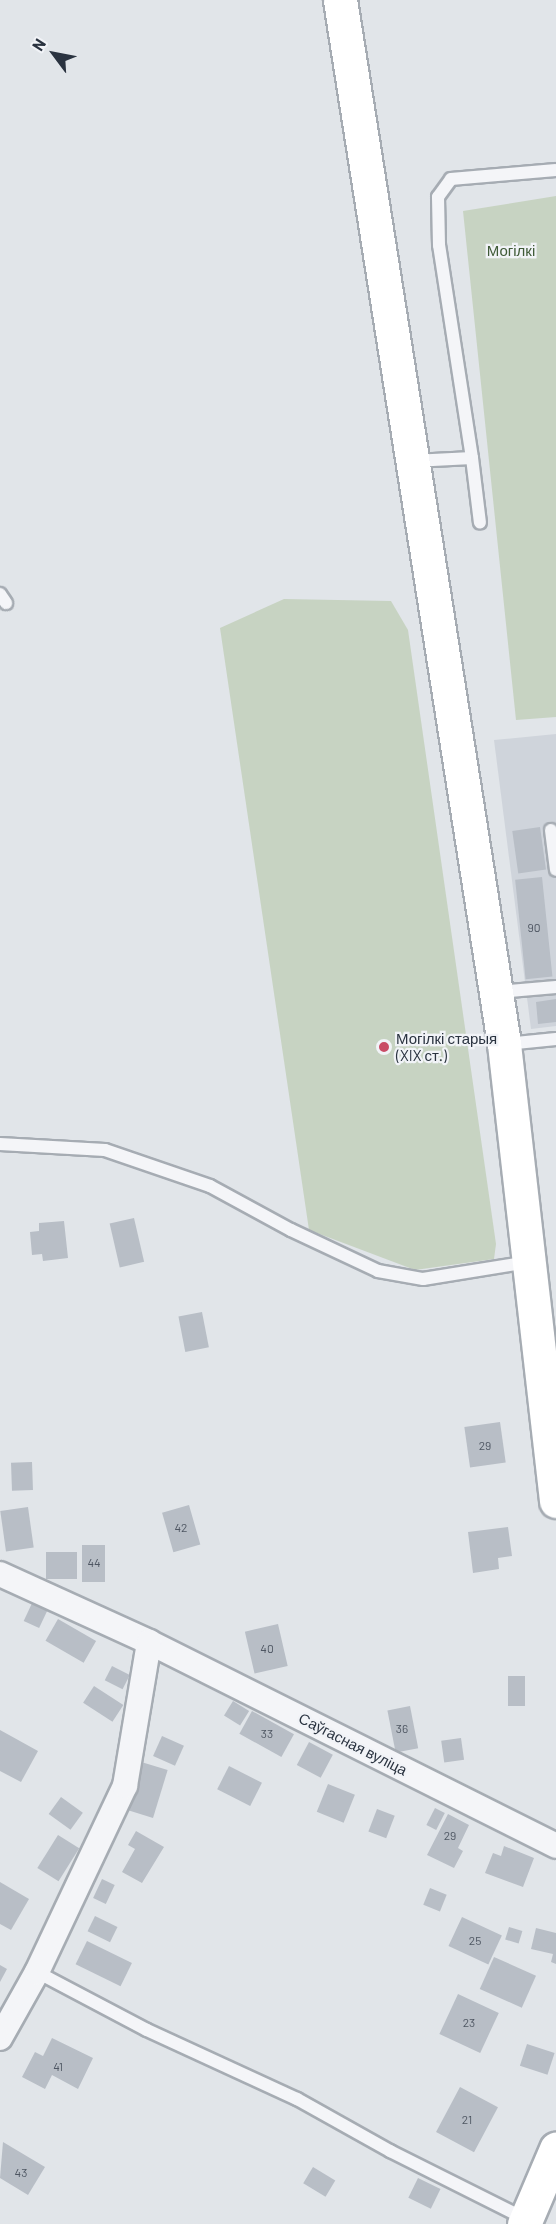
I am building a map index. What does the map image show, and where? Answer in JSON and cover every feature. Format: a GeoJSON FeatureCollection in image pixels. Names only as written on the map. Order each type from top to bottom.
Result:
{"type":"FeatureCollection","features":[{"type":"Feature","properties":{"kind":"main road"},"geometry":{"type":"LineString","coordinates":[[340,0],[411,461],[497,992],[555,1488]]}},
{"type":"Feature","properties":{"kind":"main road"},"geometry":{"type":"LineString","coordinates":[[525,2221],[556,2149]]}},
{"type":"Feature","properties":{"kind":"street","name":"Саўгасная вуліца"},"geometry":{"type":"LineString","coordinates":[[0,1574],[149,1642],[556,1846]]}},
{"type":"Feature","properties":{"kind":"street"},"geometry":{"type":"LineString","coordinates":[[0,2038],[37,1972],[125,1786],[149,1642]]}},
{"type":"Feature","properties":{"kind":"lane"},"geometry":{"type":"LineString","coordinates":[[480,523],[439,245],[438,197],[451,179],[556,170]]}},
{"type":"Feature","properties":{"kind":"lane"},"geometry":{"type":"LineString","coordinates":[[411,461],[472,458]]}},
{"type":"Feature","properties":{"kind":"lane"},"geometry":{"type":"LineString","coordinates":[[551,830],[556,870]]}},
{"type":"Feature","properties":{"kind":"lane"},"geometry":{"type":"LineString","coordinates":[[497,992],[556,987]]}},
{"type":"Feature","properties":{"kind":"lane"},"geometry":{"type":"LineString","coordinates":[[504,1044],[556,1039]]}},
{"type":"Feature","properties":{"kind":"lane"},"geometry":{"type":"LineString","coordinates":[[0,1144],[105,1150],[210,1186],[291,1230],[378,1271],[423,1279],[530,1262]]}},
{"type":"Feature","properties":{"kind":"lane"},"geometry":{"type":"LineString","coordinates":[[37,1972],[147,2030],[297,2099],[525,2221]]}},
{"type":"Feature","properties":{"kind":"shaded area"},"geometry":{"type":"Polygon","coordinates":[[[556,734],[556,1026],[531,1029],[494,740],[556,734]]]}},
{"type":"Feature","properties":{"kind":"green space","name":"Могілкі"},"geometry":{"type":"Polygon","coordinates":[[[556,196],[556,717],[516,720],[463,211],[556,196]]]}},
{"type":"Feature","properties":{"kind":"green space"},"geometry":{"type":"Polygon","coordinates":[[[284,599],[391,601],[408,630],[496,1244],[494,1259],[415,1270],[309,1230],[220,628],[284,599]]]}},
{"type":"Feature","properties":{"kind":"building"},"geometry":{"type":"Polygon","coordinates":[[[540,827],[546,870],[518,873],[512,831],[540,827]]]}},
{"type":"Feature","properties":{"kind":"building"},"geometry":{"type":"Polygon","coordinates":[[[542,877],[552,976],[526,979],[515,880],[542,877]]]}},
{"type":"Feature","properties":{"kind":"building"},"geometry":{"type":"Polygon","coordinates":[[[556,999],[556,1022],[538,1024],[536,1002],[556,999]]]}},
{"type":"Feature","properties":{"kind":"building"},"geometry":{"type":"Polygon","coordinates":[[[134,1218],[144,1262],[120,1267],[110,1224],[134,1218]]]}},
{"type":"Feature","properties":{"kind":"building"},"geometry":{"type":"Polygon","coordinates":[[[64,1221],[68,1258],[43,1261],[42,1254],[32,1255],[30,1232],[39,1231],[39,1223],[64,1221]]]}},
{"type":"Feature","properties":{"kind":"building"},"geometry":{"type":"Polygon","coordinates":[[[202,1312],[209,1347],[185,1352],[178,1317],[202,1312]]]}},
{"type":"Feature","properties":{"kind":"building"},"geometry":{"type":"Polygon","coordinates":[[[500,1422],[506,1463],[470,1468],[464,1427],[500,1422]]]}},
{"type":"Feature","properties":{"kind":"building"},"geometry":{"type":"Polygon","coordinates":[[[32,1462],[33,1490],[12,1491],[11,1463],[32,1462]]]}},
{"type":"Feature","properties":{"kind":"building"},"geometry":{"type":"Polygon","coordinates":[[[189,1505],[200,1544],[173,1552],[162,1513],[189,1505]]]}},
{"type":"Feature","properties":{"kind":"building"},"geometry":{"type":"Polygon","coordinates":[[[28,1507],[34,1548],[6,1551],[0,1511],[28,1507]]]}},
{"type":"Feature","properties":{"kind":"building"},"geometry":{"type":"Polygon","coordinates":[[[508,1527],[512,1556],[498,1558],[499,1569],[473,1573],[468,1532],[508,1527]]]}},
{"type":"Feature","properties":{"kind":"building"},"geometry":{"type":"Polygon","coordinates":[[[82,1545],[105,1545],[105,1582],[82,1582],[82,1545]]]}},
{"type":"Feature","properties":{"kind":"building"},"geometry":{"type":"Polygon","coordinates":[[[46,1552],[77,1552],[77,1579],[46,1579],[46,1552]]]}},
{"type":"Feature","properties":{"kind":"building"},"geometry":{"type":"Polygon","coordinates":[[[33,1601],[48,1608],[39,1628],[24,1621],[33,1601]]]}},
{"type":"Feature","properties":{"kind":"building"},"geometry":{"type":"Polygon","coordinates":[[[58,1619],[96,1641],[84,1663],[46,1641],[58,1619]]]}},
{"type":"Feature","properties":{"kind":"building"},"geometry":{"type":"Polygon","coordinates":[[[278,1624],[288,1666],[255,1674],[245,1632],[278,1624]]]}},
{"type":"Feature","properties":{"kind":"building"},"geometry":{"type":"Polygon","coordinates":[[[112,1666],[130,1675],[123,1689],[105,1680],[112,1666]]]}},
{"type":"Feature","properties":{"kind":"building"},"geometry":{"type":"Polygon","coordinates":[[[508,1676],[525,1676],[525,1706],[508,1706],[508,1676]]]}},
{"type":"Feature","properties":{"kind":"building"},"geometry":{"type":"Polygon","coordinates":[[[94,1686],[123,1705],[112,1722],[83,1703],[94,1686]]]}},
{"type":"Feature","properties":{"kind":"building"},"geometry":{"type":"Polygon","coordinates":[[[233,1701],[249,1711],[240,1725],[224,1715],[233,1701]]]}},
{"type":"Feature","properties":{"kind":"building"},"geometry":{"type":"Polygon","coordinates":[[[410,1706],[418,1748],[396,1753],[387,1710],[410,1706]]]}},
{"type":"Feature","properties":{"kind":"building"},"geometry":{"type":"Polygon","coordinates":[[[252,1711],[294,1734],[281,1757],[239,1734],[252,1711]]]}},
{"type":"Feature","properties":{"kind":"building"},"geometry":{"type":"Polygon","coordinates":[[[0,1730],[38,1751],[21,1782],[0,1771],[0,1730]]]}},
{"type":"Feature","properties":{"kind":"building"},"geometry":{"type":"Polygon","coordinates":[[[162,1736],[184,1746],[175,1766],[153,1756],[162,1736]]]}},
{"type":"Feature","properties":{"kind":"building"},"geometry":{"type":"Polygon","coordinates":[[[461,1738],[464,1760],[444,1763],[441,1741],[461,1738]]]}},
{"type":"Feature","properties":{"kind":"building"},"geometry":{"type":"Polygon","coordinates":[[[309,1742],[333,1755],[321,1778],[297,1765],[309,1742]]]}},
{"type":"Feature","properties":{"kind":"building"},"geometry":{"type":"Polygon","coordinates":[[[138,1761],[168,1770],[153,1818],[123,1809],[138,1761]]]}},
{"type":"Feature","properties":{"kind":"building"},"geometry":{"type":"Polygon","coordinates":[[[229,1766],[262,1783],[250,1806],[217,1789],[229,1766]]]}},
{"type":"Feature","properties":{"kind":"building"},"geometry":{"type":"Polygon","coordinates":[[[328,1784],[355,1795],[344,1823],[317,1812],[328,1784]]]}},
{"type":"Feature","properties":{"kind":"building"},"geometry":{"type":"Polygon","coordinates":[[[61,1797],[83,1813],[70,1830],[49,1814],[61,1797]]]}},
{"type":"Feature","properties":{"kind":"building"},"geometry":{"type":"Polygon","coordinates":[[[435,1808],[445,1813],[436,1830],[426,1825],[435,1808]]]}},
{"type":"Feature","properties":{"kind":"building"},"geometry":{"type":"Polygon","coordinates":[[[377,1809],[395,1816],[386,1838],[368,1831],[377,1809]]]}},
{"type":"Feature","properties":{"kind":"building"},"geometry":{"type":"Polygon","coordinates":[[[448,1814],[469,1825],[458,1848],[463,1851],[454,1868],[427,1855],[448,1814]]]}},
{"type":"Feature","properties":{"kind":"building"},"geometry":{"type":"Polygon","coordinates":[[[136,1831],[164,1847],[142,1883],[122,1872],[135,1849],[128,1845],[136,1831]]]}},
{"type":"Feature","properties":{"kind":"building"},"geometry":{"type":"Polygon","coordinates":[[[58,1835],[79,1848],[59,1881],[37,1868],[58,1835]]]}},
{"type":"Feature","properties":{"kind":"building"},"geometry":{"type":"Polygon","coordinates":[[[504,1846],[534,1858],[523,1887],[485,1873],[493,1853],[501,1856],[504,1846]]]}},
{"type":"Feature","properties":{"kind":"building"},"geometry":{"type":"Polygon","coordinates":[[[102,1879],[115,1885],[106,1904],[93,1898],[102,1879]]]}},
{"type":"Feature","properties":{"kind":"building"},"geometry":{"type":"Polygon","coordinates":[[[0,1882],[29,1899],[11,1930],[0,1924],[0,1882]]]}},
{"type":"Feature","properties":{"kind":"building"},"geometry":{"type":"Polygon","coordinates":[[[430,1888],[447,1895],[440,1911],[423,1905],[430,1888]]]}},
{"type":"Feature","properties":{"kind":"building"},"geometry":{"type":"Polygon","coordinates":[[[95,1916],[117,1927],[110,1942],[88,1931],[95,1916]]]}},
{"type":"Feature","properties":{"kind":"building"},"geometry":{"type":"Polygon","coordinates":[[[462,1917],[502,1936],[488,1965],[448,1946],[462,1917]]]}},
{"type":"Feature","properties":{"kind":"building"},"geometry":{"type":"Polygon","coordinates":[[[509,1927],[522,1931],[519,1944],[505,1939],[509,1927]]]}},
{"type":"Feature","properties":{"kind":"building"},"geometry":{"type":"Polygon","coordinates":[[[536,1928],[556,1933],[556,1964],[551,1962],[553,1954],[531,1949],[536,1928]]]}},
{"type":"Feature","properties":{"kind":"building"},"geometry":{"type":"Polygon","coordinates":[[[87,1941],[132,1963],[121,1986],[76,1964],[87,1941]]]}},
{"type":"Feature","properties":{"kind":"building"},"geometry":{"type":"Polygon","coordinates":[[[494,1957],[536,1976],[522,2008],[480,1989],[494,1957]]]}},
{"type":"Feature","properties":{"kind":"building"},"geometry":{"type":"Polygon","coordinates":[[[0,1965],[7,1969],[0,1982],[0,1965]]]}},
{"type":"Feature","properties":{"kind":"building"},"geometry":{"type":"Polygon","coordinates":[[[458,1994],[499,2013],[480,2053],[439,2034],[458,1994]]]}},
{"type":"Feature","properties":{"kind":"building"},"geometry":{"type":"Polygon","coordinates":[[[52,2038],[93,2058],[78,2089],[52,2075],[45,2089],[22,2077],[35,2052],[43,2056],[52,2038]]]}},
{"type":"Feature","properties":{"kind":"building"},"geometry":{"type":"Polygon","coordinates":[[[527,2044],[555,2053],[547,2075],[520,2066],[527,2044]]]}},
{"type":"Feature","properties":{"kind":"building"},"geometry":{"type":"Polygon","coordinates":[[[460,2087],[498,2107],[474,2152],[436,2132],[460,2087]]]}},
{"type":"Feature","properties":{"kind":"building"},"geometry":{"type":"Polygon","coordinates":[[[3,2142],[45,2167],[28,2195],[0,2178],[3,2142]]]}},
{"type":"Feature","properties":{"kind":"building"},"geometry":{"type":"Polygon","coordinates":[[[313,2167],[335,2180],[326,2197],[303,2183],[313,2167]]]}},
{"type":"Feature","properties":{"kind":"building"},"geometry":{"type":"Polygon","coordinates":[[[418,2178],[440,2189],[431,2209],[408,2198],[418,2178]]]}},
{"type":"Feature","properties":{"kind":"place","name":"Могілкі старыя (XIX ст.)"},"geometry":{"type":"Point","coordinates":[384,1047]}}]}
